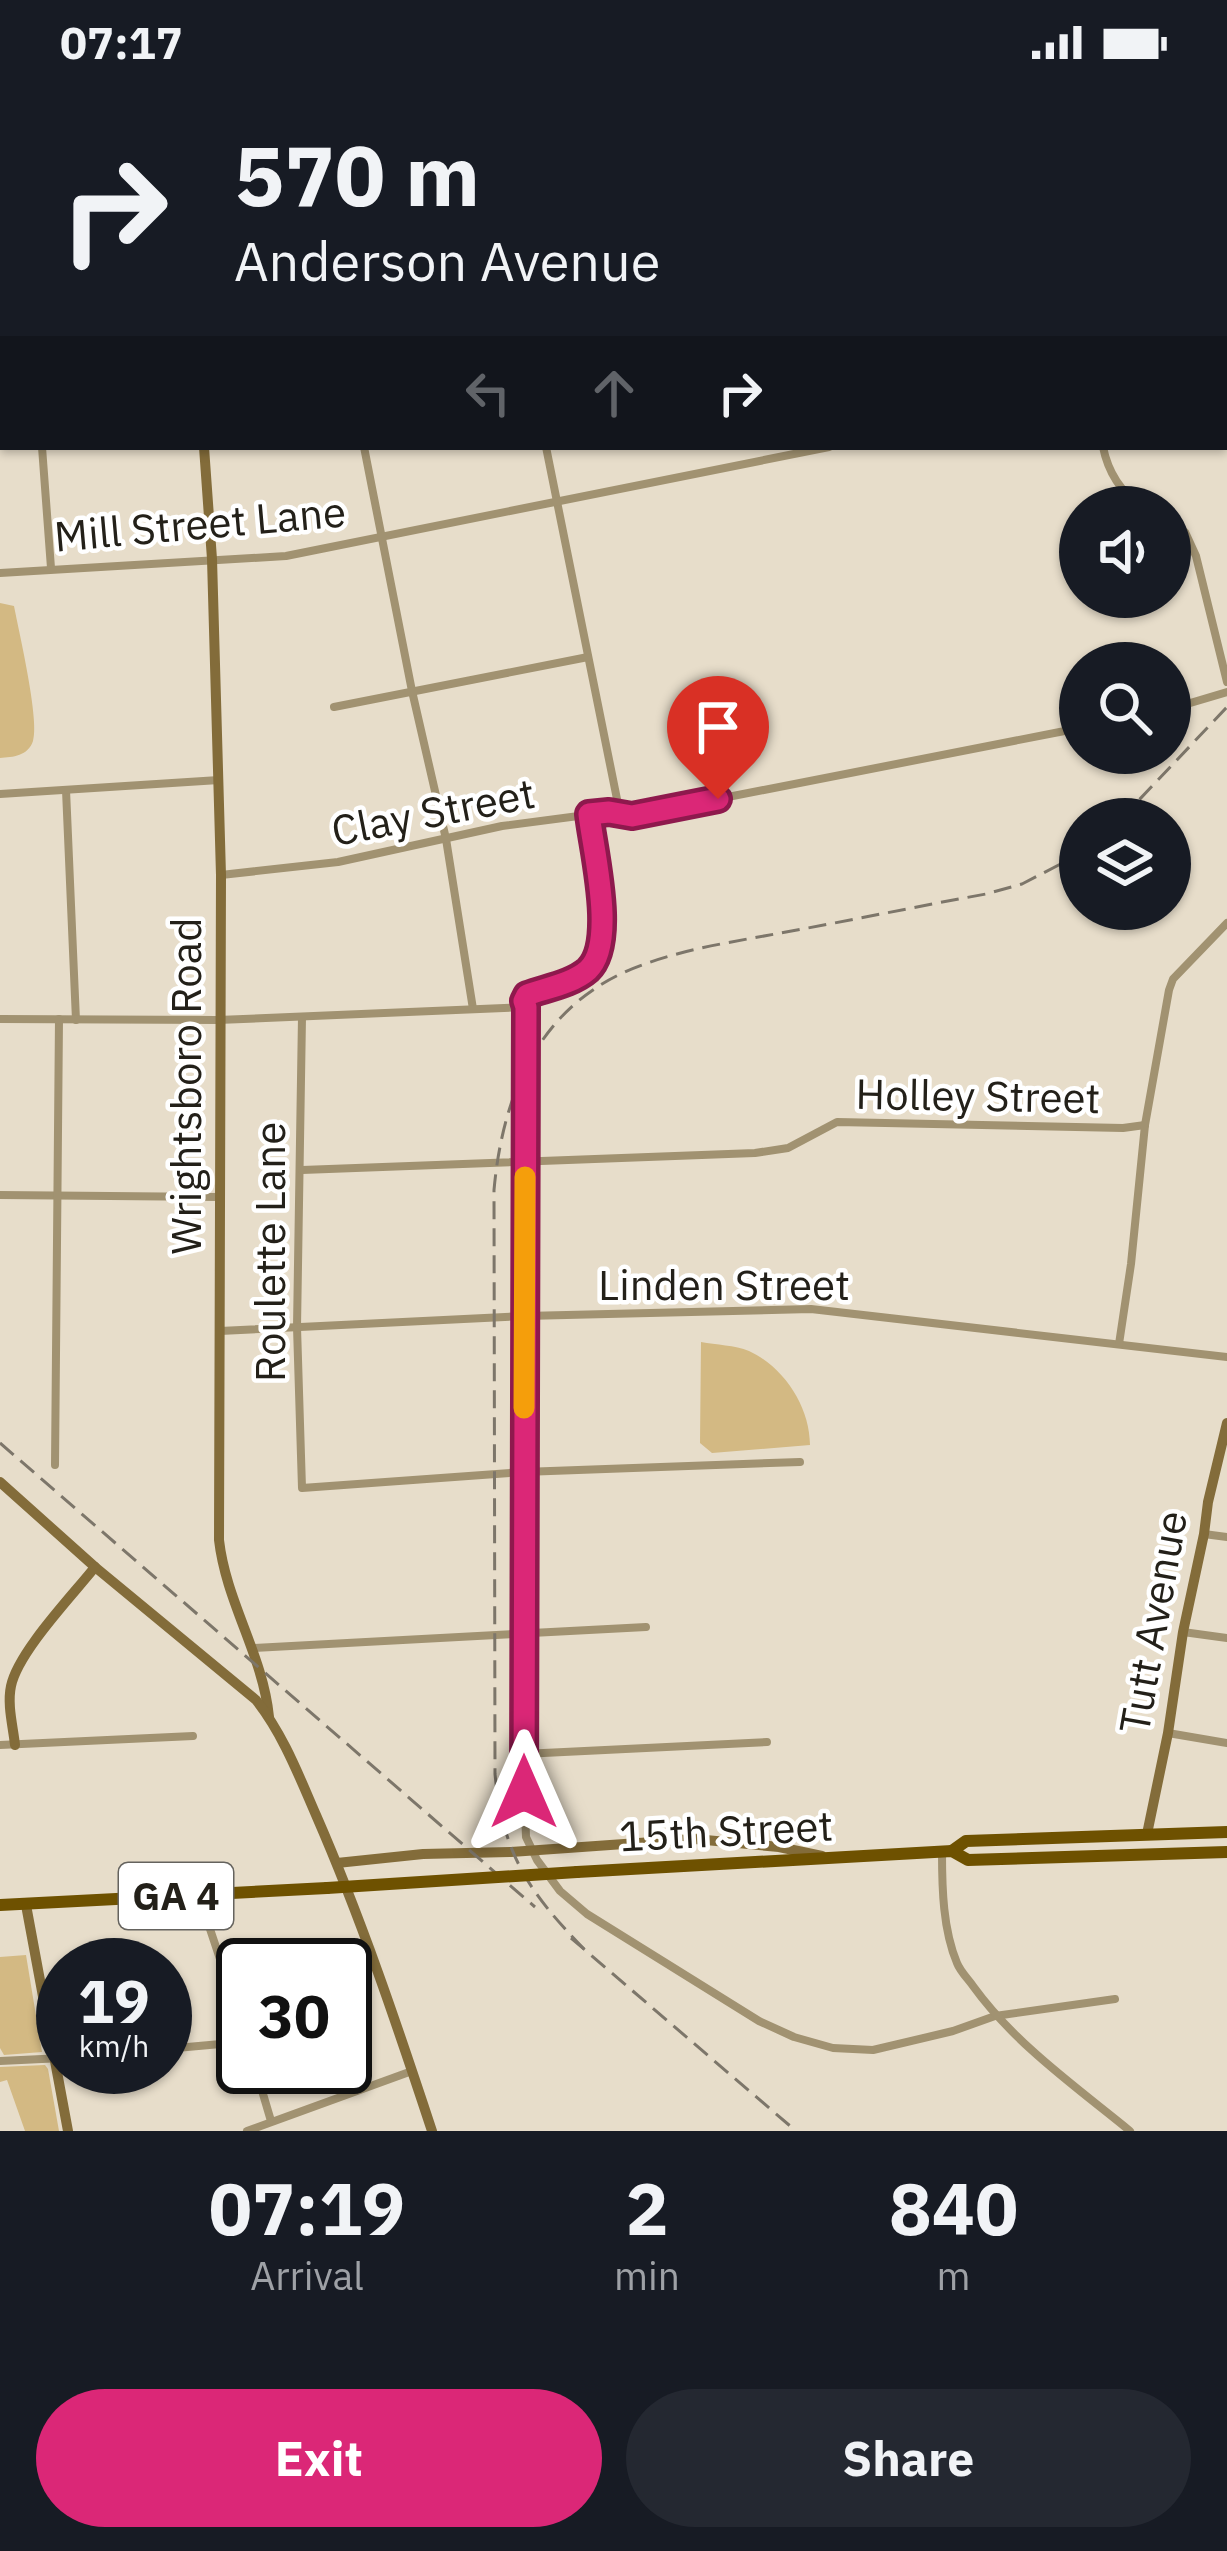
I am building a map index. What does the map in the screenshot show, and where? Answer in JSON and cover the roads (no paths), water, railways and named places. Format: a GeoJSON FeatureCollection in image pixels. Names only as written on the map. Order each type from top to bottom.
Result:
{"type":"FeatureCollection","features":[{"type":"Feature","properties":{"kind":"main road","name":"15th Street"},"geometry":{"type":"LineString","coordinates":[[0,1905],[947,1851],[966,1840],[1227,1832]]}},
{"type":"Feature","properties":{"kind":"main road","name":"15th Street"},"geometry":{"type":"LineString","coordinates":[[947,1851],[968,1860],[1227,1852]]}},
{"type":"Feature","properties":{"kind":"street"},"geometry":{"type":"LineString","coordinates":[[42,450],[51,568]]}},
{"type":"Feature","properties":{"kind":"street","name":"Wrightsboro Road"},"geometry":{"type":"LineString","coordinates":[[204,450],[221,875],[219,1540],[229,1592],[266,1690],[271,1721],[337,1863],[432,2131]]}},
{"type":"Feature","properties":{"kind":"street"},"geometry":{"type":"LineString","coordinates":[[365,450],[446,839],[473,1009]]}},
{"type":"Feature","properties":{"kind":"street"},"geometry":{"type":"LineString","coordinates":[[547,450],[620,814]]}},
{"type":"Feature","properties":{"kind":"street","name":"Mill Street Lane"},"geometry":{"type":"LineString","coordinates":[[0,573],[286,556],[814,450]]}},
{"type":"Feature","properties":{"kind":"street"},"geometry":{"type":"LineString","coordinates":[[1104,450],[1120,486]]}},
{"type":"Feature","properties":{"kind":"street"},"geometry":{"type":"LineString","coordinates":[[1191,545],[1227,682]]}},
{"type":"Feature","properties":{"kind":"street"},"geometry":{"type":"LineString","coordinates":[[334,707],[588,657]]}},
{"type":"Feature","properties":{"kind":"street"},"geometry":{"type":"LineString","coordinates":[[1191,703],[1227,692]]}},
{"type":"Feature","properties":{"kind":"street","name":"Clay Street"},"geometry":{"type":"LineString","coordinates":[[221,875],[338,862],[502,826],[589,814],[632,816],[1059,732]]}},
{"type":"Feature","properties":{"kind":"street"},"geometry":{"type":"LineString","coordinates":[[0,794],[219,780]]}},
{"type":"Feature","properties":{"kind":"street"},"geometry":{"type":"LineString","coordinates":[[66,790],[76,1020]]}},
{"type":"Feature","properties":{"kind":"street"},"geometry":{"type":"LineString","coordinates":[[589,814],[603,919],[597,954],[589,969],[527,995],[524,1001],[523,1754],[526,1837],[531,1850],[560,1891],[586,1914],[759,2020],[833,2048],[872,2050],[995,2016],[1115,1999]]}},
{"type":"Feature","properties":{"kind":"street","name":"Holley Street"},"geometry":{"type":"LineString","coordinates":[[302,1170],[755,1153],[788,1148],[837,1122],[1145,1125],[1173,979],[1227,923]]}},
{"type":"Feature","properties":{"kind":"street"},"geometry":{"type":"LineString","coordinates":[[0,1019],[218,1020],[526,1007]]}},
{"type":"Feature","properties":{"kind":"street","name":"Roulette Lane"},"geometry":{"type":"LineString","coordinates":[[302,1017],[297,1328],[302,1488],[523,1472]]}},
{"type":"Feature","properties":{"kind":"street"},"geometry":{"type":"LineString","coordinates":[[55,1465],[59,1019]]}},
{"type":"Feature","properties":{"kind":"street"},"geometry":{"type":"LineString","coordinates":[[1118,1344],[1145,1125]]}},
{"type":"Feature","properties":{"kind":"street"},"geometry":{"type":"LineString","coordinates":[[0,1195],[219,1197]]}},
{"type":"Feature","properties":{"kind":"street","name":"Linden Street"},"geometry":{"type":"LineString","coordinates":[[218,1331],[525,1316],[811,1309],[1227,1357]]}},
{"type":"Feature","properties":{"kind":"street","name":"Tutt Avenue"},"geometry":{"type":"LineString","coordinates":[[1147,1834],[1208,1502],[1226,1431]]}},
{"type":"Feature","properties":{"kind":"street"},"geometry":{"type":"LineString","coordinates":[[523,1472],[800,1462]]}},
{"type":"Feature","properties":{"kind":"street"},"geometry":{"type":"LineString","coordinates":[[0,1482],[256,1700],[271,1721]]}},
{"type":"Feature","properties":{"kind":"street"},"geometry":{"type":"LineString","coordinates":[[1204,1534],[1227,1537]]}},
{"type":"Feature","properties":{"kind":"street"},"geometry":{"type":"LineString","coordinates":[[15,1744],[10,1702],[14,1676],[95,1567]]}},
{"type":"Feature","properties":{"kind":"street"},"geometry":{"type":"LineString","coordinates":[[252,1648],[646,1627]]}},
{"type":"Feature","properties":{"kind":"street"},"geometry":{"type":"LineString","coordinates":[[1183,1632],[1227,1638]]}},
{"type":"Feature","properties":{"kind":"street"},"geometry":{"type":"LineString","coordinates":[[1168,1732],[1227,1743]]}},
{"type":"Feature","properties":{"kind":"street"},"geometry":{"type":"LineString","coordinates":[[0,1745],[193,1736]]}},
{"type":"Feature","properties":{"kind":"street"},"geometry":{"type":"LineString","coordinates":[[523,1754],[767,1742]]}},
{"type":"Feature","properties":{"kind":"street"},"geometry":{"type":"LineString","coordinates":[[337,1863],[695,1839],[779,1847],[831,1858]]}},
{"type":"Feature","properties":{"kind":"street"},"geometry":{"type":"LineString","coordinates":[[947,1851],[943,1890],[958,1965],[995,2016],[1130,2131]]}},
{"type":"Feature","properties":{"kind":"street"},"geometry":{"type":"LineString","coordinates":[[26,1905],[36,1951]]}},
{"type":"Feature","properties":{"kind":"street"},"geometry":{"type":"LineString","coordinates":[[208,1920],[216,1945]]}},
{"type":"Feature","properties":{"kind":"street"},"geometry":{"type":"LineString","coordinates":[[0,2061],[36,2059]]}},
{"type":"Feature","properties":{"kind":"street"},"geometry":{"type":"LineString","coordinates":[[247,2131],[412,2071]]}},
{"type":"Feature","properties":{"kind":"street"},"geometry":{"type":"LineString","coordinates":[[63,2094],[68,2131]]}},
{"type":"Feature","properties":{"kind":"street"},"geometry":{"type":"LineString","coordinates":[[264,2094],[272,2121]]}},
{"type":"Feature","properties":{"kind":"railway"},"geometry":{"type":"LineString","coordinates":[[1141,798],[1227,707]]}},
{"type":"Feature","properties":{"kind":"railway"},"geometry":{"type":"LineString","coordinates":[[584,1949],[548,1909],[522,1870],[505,1828],[495,1774],[494,1190],[518,1084],[554,1026],[578,1001],[642,965],[713,946],[986,894],[1022,884],[1059,865]]}},
{"type":"Feature","properties":{"kind":"railway"},"geometry":{"type":"LineString","coordinates":[[0,1443],[535,1907]]}},
{"type":"Feature","properties":{"kind":"railway"},"geometry":{"type":"LineString","coordinates":[[571,1938],[796,2131]]}}]}
